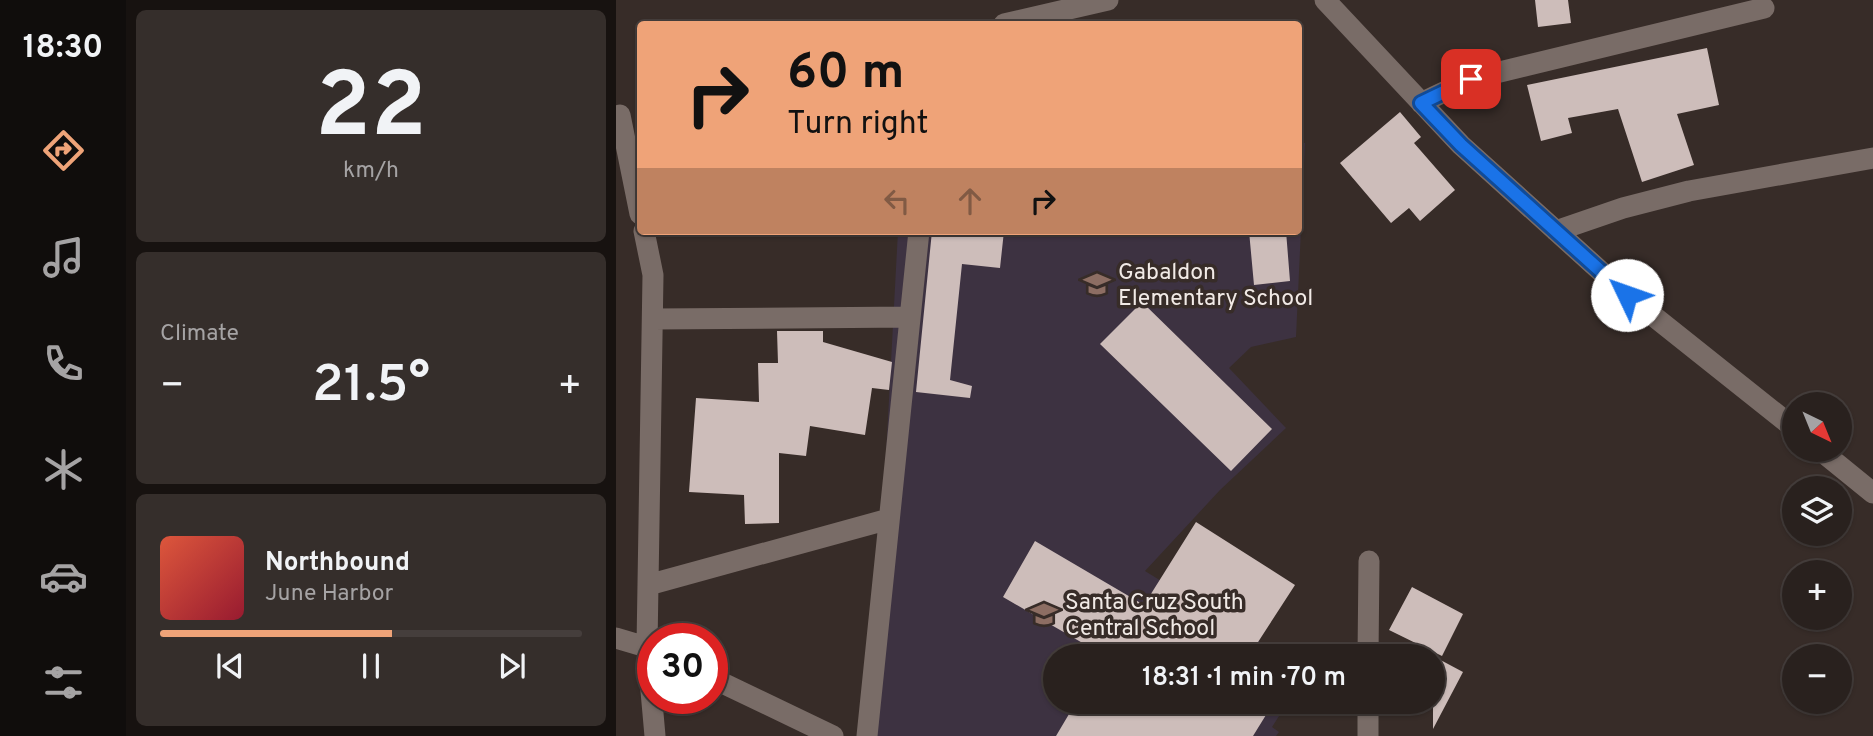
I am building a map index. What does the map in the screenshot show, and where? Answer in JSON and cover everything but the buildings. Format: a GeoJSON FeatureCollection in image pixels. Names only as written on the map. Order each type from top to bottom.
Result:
{"type":"FeatureCollection","features":[{"type":"Feature","properties":{"kind":"street"},"geometry":{"type":"LineString","coordinates":[[1017,21],[1108,0]]}},
{"type":"Feature","properties":{"kind":"street"},"geometry":{"type":"LineString","coordinates":[[1325,0],[1461,145],[1627,295],[1782,418]]}},
{"type":"Feature","properties":{"kind":"street"},"geometry":{"type":"LineString","coordinates":[[1421,103],[1471,79],[1764,8]]}},
{"type":"Feature","properties":{"kind":"street"},"geometry":{"type":"LineString","coordinates":[[626,114],[637,193]]}},
{"type":"Feature","properties":{"kind":"street"},"geometry":{"type":"LineString","coordinates":[[1556,231],[1623,208],[1689,191],[1873,158]]}},
{"type":"Feature","properties":{"kind":"street"},"geometry":{"type":"LineString","coordinates":[[645,235],[653,275],[649,623]]}},
{"type":"Feature","properties":{"kind":"street"},"geometry":{"type":"LineString","coordinates":[[867,736],[919,235]]}},
{"type":"Feature","properties":{"kind":"street"},"geometry":{"type":"LineString","coordinates":[[653,319],[910,317]]}},
{"type":"Feature","properties":{"kind":"street"},"geometry":{"type":"LineString","coordinates":[[1835,462],[1873,493]]}},
{"type":"Feature","properties":{"kind":"street"},"geometry":{"type":"LineString","coordinates":[[648,585],[889,519]]}},
{"type":"Feature","properties":{"kind":"street"},"geometry":{"type":"LineString","coordinates":[[1368,644],[1369,561]]}},
{"type":"Feature","properties":{"kind":"street"},"geometry":{"type":"LineString","coordinates":[[616,638],[637,644]]}},
{"type":"Feature","properties":{"kind":"street"},"geometry":{"type":"LineString","coordinates":[[728,686],[834,736]]}},
{"type":"Feature","properties":{"kind":"street"},"geometry":{"type":"LineString","coordinates":[[654,714],[655,736]]}},
{"type":"Feature","properties":{"kind":"street"},"geometry":{"type":"LineString","coordinates":[[1368,714],[1368,736]]}},
{"type":"Feature","properties":{"kind":"shaded area"},"geometry":{"type":"Polygon","coordinates":[[[1302,143],[1305,143],[1302,208],[1302,143]]]}},
{"type":"Feature","properties":{"kind":"shaded area"},"geometry":{"type":"Polygon","coordinates":[[[898,235],[1301,235],[1296,337],[1251,347],[1229,368],[1286,428],[1220,490],[1145,571],[1264,644],[1043,644],[1043,714],[1280,714],[1272,727],[1279,732],[1276,736],[871,736],[898,235]]]}},
{"type":"Feature","properties":{"kind":"place","name":"Gabaldon Elementary School"},"geometry":{"type":"Point","coordinates":[1097,284]}},
{"type":"Feature","properties":{"kind":"place","name":"Santa Cruz South Central School"},"geometry":{"type":"Point","coordinates":[1044,614]}},
{"type":"Feature","properties":{"kind":"route"},"geometry":{"type":"LineString","coordinates":[[1471,79],[1421,103],[1461,145],[1627,295]]}}]}
